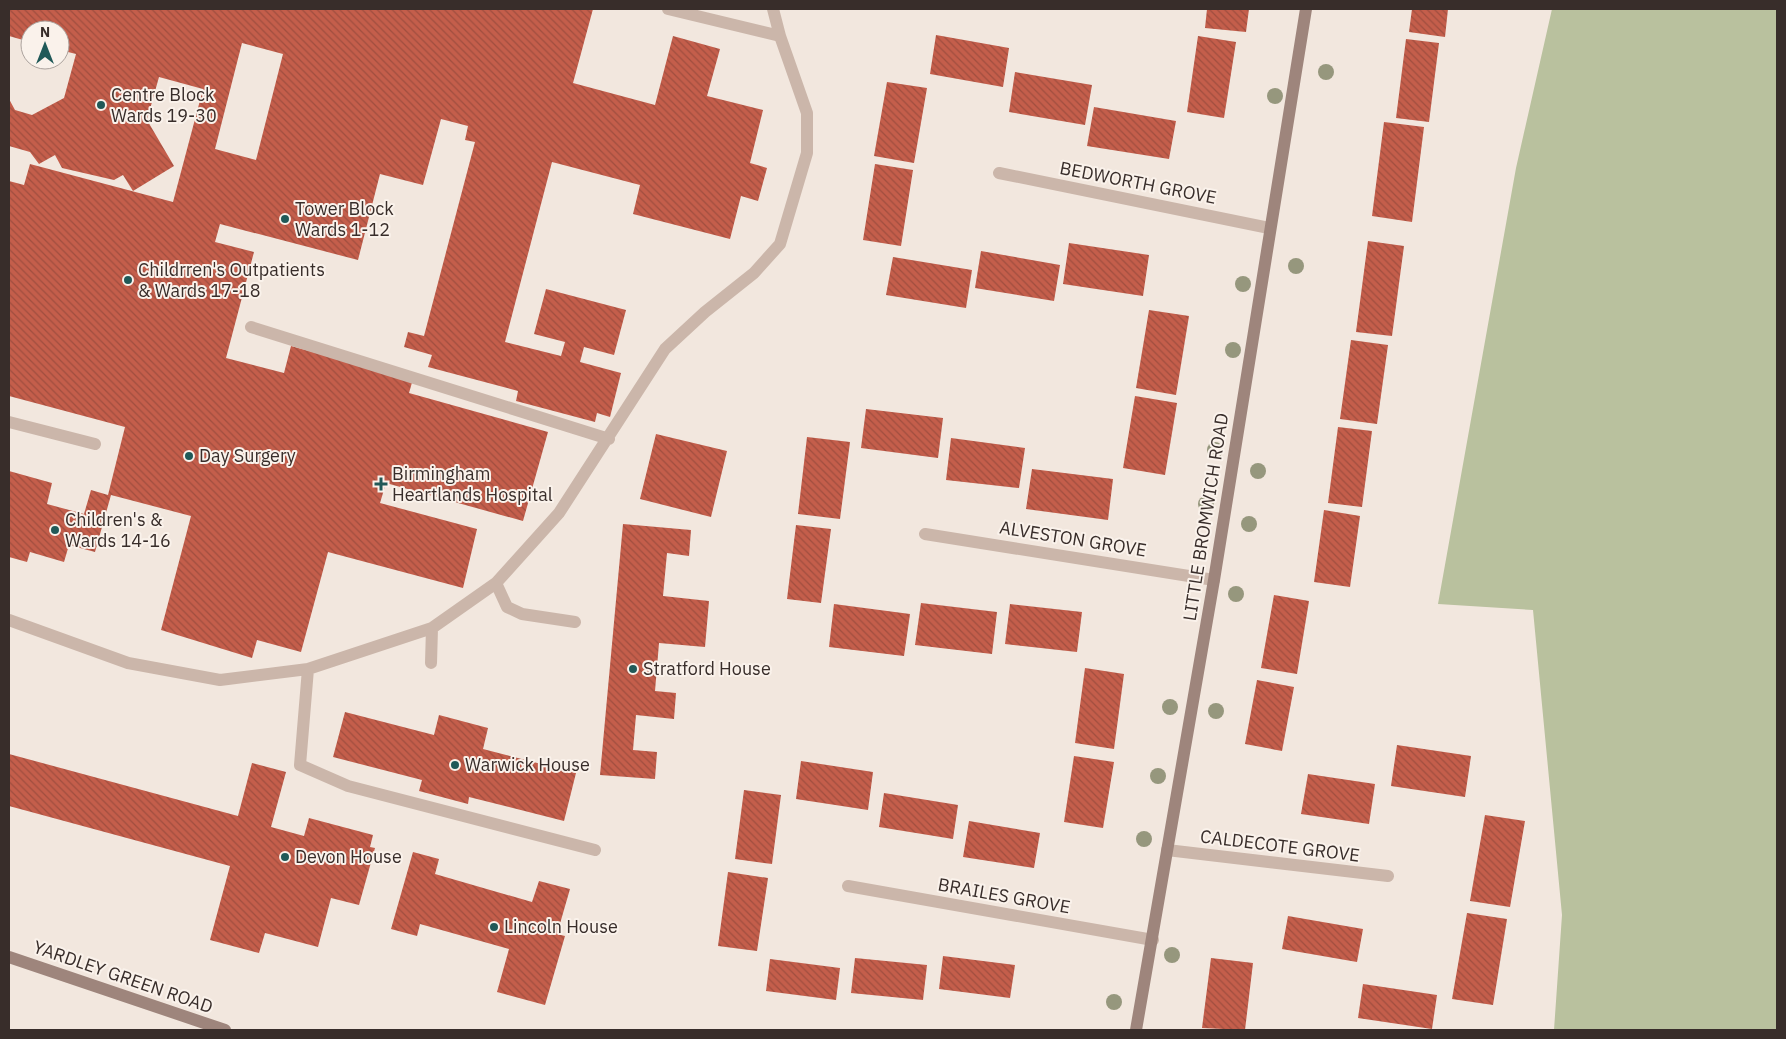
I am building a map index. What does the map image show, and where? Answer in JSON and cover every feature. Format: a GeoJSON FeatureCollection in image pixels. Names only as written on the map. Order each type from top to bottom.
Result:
{"type":"FeatureCollection","features":[{"type":"Feature","properties":{"kind":"street"},"geometry":{"type":"LineString","coordinates":[[668,9],[780,36]]}},
{"type":"Feature","properties":{"kind":"street"},"geometry":{"type":"LineString","coordinates":[[9,620],[128,663],[220,680],[308,669],[432,628],[496,583],[559,513],[609,439],[665,349],[705,312],[754,274],[780,244],[807,153],[807,113],[780,36],[773,9]]}},
{"type":"Feature","properties":{"kind":"street","name":"LITTLE BROMWICH ROAD"},"geometry":{"type":"LineString","coordinates":[[1136,1030],[1214,580],[1306,9]]}},
{"type":"Feature","properties":{"kind":"street","name":"BEDWORTH GROVE"},"geometry":{"type":"LineString","coordinates":[[999,173],[1270,228]]}},
{"type":"Feature","properties":{"kind":"street"},"geometry":{"type":"LineString","coordinates":[[251,327],[609,439]]}},
{"type":"Feature","properties":{"kind":"street"},"geometry":{"type":"LineString","coordinates":[[9,422],[95,444]]}},
{"type":"Feature","properties":{"kind":"street","name":"ALVESTON GROVE"},"geometry":{"type":"LineString","coordinates":[[925,534],[1214,580]]}},
{"type":"Feature","properties":{"kind":"street"},"geometry":{"type":"LineString","coordinates":[[496,583],[507,607],[514,611],[522,614],[575,622]]}},
{"type":"Feature","properties":{"kind":"street"},"geometry":{"type":"LineString","coordinates":[[431,663],[432,628]]}},
{"type":"Feature","properties":{"kind":"street"},"geometry":{"type":"LineString","coordinates":[[308,669],[300,765],[348,786],[595,850]]}},
{"type":"Feature","properties":{"kind":"street","name":"CALDECOTE GROVE"},"geometry":{"type":"LineString","coordinates":[[1167,850],[1388,876]]}},
{"type":"Feature","properties":{"kind":"street","name":"BRAILES GROVE"},"geometry":{"type":"LineString","coordinates":[[848,886],[1153,940]]}},
{"type":"Feature","properties":{"kind":"street","name":"YARDLEY GREEN ROAD"},"geometry":{"type":"LineString","coordinates":[[9,957],[225,1030]]}},
{"type":"Feature","properties":{"kind":"green space"},"geometry":{"type":"Polygon","coordinates":[[[1552,9],[1777,9],[1777,1030],[1554,1030],[1562,915],[1533,610],[1438,604],[1516,168],[1552,9]]]}},
{"type":"Feature","properties":{"kind":"building"},"geometry":{"type":"Polygon","coordinates":[[[9,9],[593,9],[573,83],[655,105],[673,36],[720,49],[707,96],[763,110],[750,163],[767,168],[758,201],[741,196],[730,239],[633,214],[640,185],[552,162],[505,342],[561,356],[565,342],[534,334],[546,289],[626,310],[614,355],[584,347],[580,362],[621,373],[610,417],[597,413],[595,422],[516,401],[518,391],[428,367],[432,355],[404,347],[408,332],[424,336],[475,142],[465,140],[468,126],[441,119],[423,185],[380,174],[358,260],[220,224],[215,242],[254,252],[226,358],[284,373],[291,346],[413,379],[409,393],[548,432],[523,521],[386,483],[380,503],[477,529],[463,588],[328,552],[301,652],[257,640],[252,658],[161,630],[191,516],[111,495],[95,552],[69,545],[64,562],[30,552],[27,562],[9,557],[9,471],[52,483],[47,504],[84,514],[91,490],[108,495],[125,427],[9,396],[9,181],[24,185],[30,164],[173,202],[203,89],[159,77],[147,120],[174,166],[133,191],[123,175],[114,180],[62,168],[55,155],[39,164],[30,152],[9,146],[9,99],[15,110],[32,115],[64,98],[76,54],[70,52],[70,20],[20,20],[20,39],[9,36],[9,9]],[[242,43],[215,149],[256,160],[283,54],[242,43]]]}},
{"type":"Feature","properties":{"kind":"building"},"geometry":{"type":"Polygon","coordinates":[[[1207,9],[1249,9],[1246,32],[1205,28],[1207,9]]]}},
{"type":"Feature","properties":{"kind":"building"},"geometry":{"type":"Polygon","coordinates":[[[1412,9],[1448,9],[1445,37],[1409,32],[1412,9]]]}},
{"type":"Feature","properties":{"kind":"building"},"geometry":{"type":"Polygon","coordinates":[[[936,35],[1009,48],[1003,87],[930,74],[936,35]]]}},
{"type":"Feature","properties":{"kind":"building"},"geometry":{"type":"Polygon","coordinates":[[[1198,36],[1236,42],[1224,118],[1187,112],[1198,36]]]}},
{"type":"Feature","properties":{"kind":"building"},"geometry":{"type":"Polygon","coordinates":[[[1406,39],[1439,43],[1429,122],[1396,118],[1406,39]]]}},
{"type":"Feature","properties":{"kind":"building"},"geometry":{"type":"Polygon","coordinates":[[[1015,72],[1092,85],[1085,125],[1009,112],[1015,72]]]}},
{"type":"Feature","properties":{"kind":"building"},"geometry":{"type":"Polygon","coordinates":[[[887,82],[927,88],[914,163],[874,156],[887,82]]]}},
{"type":"Feature","properties":{"kind":"building"},"geometry":{"type":"Polygon","coordinates":[[[1094,107],[1176,121],[1169,159],[1087,146],[1094,107]]]}},
{"type":"Feature","properties":{"kind":"building"},"geometry":{"type":"Polygon","coordinates":[[[1384,122],[1424,127],[1412,222],[1372,216],[1384,122]]]}},
{"type":"Feature","properties":{"kind":"building"},"geometry":{"type":"Polygon","coordinates":[[[875,164],[913,170],[901,246],[863,240],[875,164]]]}},
{"type":"Feature","properties":{"kind":"building"},"geometry":{"type":"Polygon","coordinates":[[[1368,241],[1404,246],[1392,336],[1356,332],[1368,241]]]}},
{"type":"Feature","properties":{"kind":"building"},"geometry":{"type":"Polygon","coordinates":[[[1069,243],[1149,255],[1143,296],[1063,284],[1069,243]]]}},
{"type":"Feature","properties":{"kind":"building"},"geometry":{"type":"Polygon","coordinates":[[[981,251],[1060,265],[1054,301],[975,288],[981,251]]]}},
{"type":"Feature","properties":{"kind":"building"},"geometry":{"type":"Polygon","coordinates":[[[893,257],[972,270],[966,308],[886,295],[893,257]]]}},
{"type":"Feature","properties":{"kind":"building"},"geometry":{"type":"Polygon","coordinates":[[[1149,310],[1189,316],[1176,395],[1136,388],[1149,310]]]}},
{"type":"Feature","properties":{"kind":"building"},"geometry":{"type":"Polygon","coordinates":[[[1351,340],[1388,345],[1377,424],[1340,419],[1351,340]]]}},
{"type":"Feature","properties":{"kind":"building"},"geometry":{"type":"Polygon","coordinates":[[[1135,396],[1177,403],[1165,475],[1123,468],[1135,396]]]}},
{"type":"Feature","properties":{"kind":"building"},"geometry":{"type":"Polygon","coordinates":[[[866,409],[943,418],[938,458],[861,448],[866,409]]]}},
{"type":"Feature","properties":{"kind":"building"},"geometry":{"type":"Polygon","coordinates":[[[1338,427],[1372,431],[1362,507],[1328,503],[1338,427]]]}},
{"type":"Feature","properties":{"kind":"building"},"geometry":{"type":"Polygon","coordinates":[[[656,434],[727,451],[711,517],[640,499],[656,434]]]}},
{"type":"Feature","properties":{"kind":"building"},"geometry":{"type":"Polygon","coordinates":[[[807,437],[850,442],[840,519],[798,514],[807,437]]]}},
{"type":"Feature","properties":{"kind":"building"},"geometry":{"type":"Polygon","coordinates":[[[951,438],[1025,448],[1019,488],[946,480],[951,438]]]}},
{"type":"Feature","properties":{"kind":"building"},"geometry":{"type":"Polygon","coordinates":[[[1032,469],[1113,479],[1108,520],[1026,509],[1032,469]]]}},
{"type":"Feature","properties":{"kind":"building"},"geometry":{"type":"Polygon","coordinates":[[[1324,510],[1360,516],[1350,587],[1314,582],[1324,510]]]}},
{"type":"Feature","properties":{"kind":"building","name":"Stratford House"},"geometry":{"type":"Polygon","coordinates":[[[623,524],[691,530],[689,556],[667,553],[663,596],[709,601],[705,647],[659,643],[655,691],[676,693],[674,719],[636,715],[633,750],[657,752],[655,779],[600,775],[623,524]]]}},
{"type":"Feature","properties":{"kind":"building"},"geometry":{"type":"Polygon","coordinates":[[[796,525],[831,529],[821,603],[787,599],[796,525]]]}},
{"type":"Feature","properties":{"kind":"building"},"geometry":{"type":"Polygon","coordinates":[[[1274,595],[1309,601],[1297,674],[1261,668],[1274,595]]]}},
{"type":"Feature","properties":{"kind":"building"},"geometry":{"type":"Polygon","coordinates":[[[921,603],[997,612],[992,654],[915,645],[921,603]]]}},
{"type":"Feature","properties":{"kind":"building"},"geometry":{"type":"Polygon","coordinates":[[[834,604],[910,614],[904,656],[829,647],[834,604]]]}},
{"type":"Feature","properties":{"kind":"building"},"geometry":{"type":"Polygon","coordinates":[[[1010,604],[1082,612],[1077,652],[1005,644],[1010,604]]]}},
{"type":"Feature","properties":{"kind":"building"},"geometry":{"type":"Polygon","coordinates":[[[1085,668],[1124,674],[1114,749],[1075,743],[1085,668]]]}},
{"type":"Feature","properties":{"kind":"building"},"geometry":{"type":"Polygon","coordinates":[[[1257,680],[1294,687],[1282,751],[1245,744],[1257,680]]]}},
{"type":"Feature","properties":{"kind":"building","name":"Warwick House"},"geometry":{"type":"Polygon","coordinates":[[[345,712],[434,735],[439,715],[488,728],[483,749],[576,773],[564,821],[469,797],[468,804],[419,791],[422,780],[333,757],[345,712]]]}},
{"type":"Feature","properties":{"kind":"building"},"geometry":{"type":"Polygon","coordinates":[[[1397,745],[1471,756],[1465,797],[1391,786],[1397,745]]]}},
{"type":"Feature","properties":{"kind":"building","name":"Devon House"},"geometry":{"type":"Polygon","coordinates":[[[9,754],[238,816],[252,763],[286,772],[271,827],[304,836],[309,818],[373,835],[370,847],[375,848],[359,905],[331,898],[318,947],[265,933],[259,953],[210,940],[230,866],[9,806],[9,754]]]}},
{"type":"Feature","properties":{"kind":"building"},"geometry":{"type":"Polygon","coordinates":[[[1074,756],[1114,762],[1103,828],[1064,822],[1074,756]]]}},
{"type":"Feature","properties":{"kind":"building"},"geometry":{"type":"Polygon","coordinates":[[[801,761],[873,772],[868,810],[796,799],[801,761]]]}},
{"type":"Feature","properties":{"kind":"building"},"geometry":{"type":"Polygon","coordinates":[[[1308,774],[1375,784],[1369,824],[1301,814],[1308,774]]]}},
{"type":"Feature","properties":{"kind":"building"},"geometry":{"type":"Polygon","coordinates":[[[744,790],[781,795],[772,864],[735,859],[744,790]]]}},
{"type":"Feature","properties":{"kind":"building"},"geometry":{"type":"Polygon","coordinates":[[[884,793],[958,805],[953,839],[879,827],[884,793]]]}},
{"type":"Feature","properties":{"kind":"building"},"geometry":{"type":"Polygon","coordinates":[[[1485,815],[1525,821],[1510,907],[1470,901],[1485,815]]]}},
{"type":"Feature","properties":{"kind":"building"},"geometry":{"type":"Polygon","coordinates":[[[969,821],[1040,833],[1034,868],[963,857],[969,821]]]}},
{"type":"Feature","properties":{"kind":"building","name":"Lincoln House"},"geometry":{"type":"Polygon","coordinates":[[[413,852],[439,859],[435,874],[532,902],[539,881],[570,889],[557,934],[565,936],[545,1005],[497,992],[509,949],[420,924],[417,936],[391,929],[413,852]]]}},
{"type":"Feature","properties":{"kind":"building"},"geometry":{"type":"Polygon","coordinates":[[[728,872],[768,878],[757,951],[718,946],[728,872]]]}},
{"type":"Feature","properties":{"kind":"building"},"geometry":{"type":"Polygon","coordinates":[[[1467,913],[1507,919],[1493,1005],[1452,999],[1467,913]]]}},
{"type":"Feature","properties":{"kind":"building"},"geometry":{"type":"Polygon","coordinates":[[[1288,916],[1363,929],[1357,962],[1282,949],[1288,916]]]}},
{"type":"Feature","properties":{"kind":"building"},"geometry":{"type":"Polygon","coordinates":[[[943,956],[1015,965],[1010,998],[939,989],[943,956]]]}},
{"type":"Feature","properties":{"kind":"building"},"geometry":{"type":"Polygon","coordinates":[[[855,958],[927,965],[923,1000],[851,993],[855,958]]]}},
{"type":"Feature","properties":{"kind":"building"},"geometry":{"type":"Polygon","coordinates":[[[1211,958],[1253,963],[1245,1030],[1202,1028],[1211,958]]]}},
{"type":"Feature","properties":{"kind":"building"},"geometry":{"type":"Polygon","coordinates":[[[770,959],[840,968],[836,1000],[766,991],[770,959]]]}},
{"type":"Feature","properties":{"kind":"building"},"geometry":{"type":"Polygon","coordinates":[[[1363,984],[1437,995],[1432,1029],[1358,1018],[1363,984]]]}},
{"type":"Feature","properties":{"kind":"place","name":"Centre Block Wards 19-30"},"geometry":{"type":"Point","coordinates":[101,105]}},
{"type":"Feature","properties":{"kind":"place","name":"Tower Block Wards 1-12"},"geometry":{"type":"Point","coordinates":[285,219]}},
{"type":"Feature","properties":{"kind":"place","name":"Childrren's Outpatients & Wards 17-18"},"geometry":{"type":"Point","coordinates":[128,280]}},
{"type":"Feature","properties":{"kind":"place","name":"Day Surgery"},"geometry":{"type":"Point","coordinates":[189,456]}},
{"type":"Feature","properties":{"kind":"place","name":"Birmingham Heartlands Hospital"},"geometry":{"type":"Point","coordinates":[381,484]}},
{"type":"Feature","properties":{"kind":"place","name":"Children's & Wards 14-16"},"geometry":{"type":"Point","coordinates":[55,530]}},
{"type":"Feature","properties":{"kind":"place","name":"Stratford House"},"geometry":{"type":"Point","coordinates":[633,669]}},
{"type":"Feature","properties":{"kind":"place","name":"Warwick House"},"geometry":{"type":"Point","coordinates":[455,765]}},
{"type":"Feature","properties":{"kind":"place","name":"Devon House"},"geometry":{"type":"Point","coordinates":[285,857]}},
{"type":"Feature","properties":{"kind":"place","name":"Lincoln House"},"geometry":{"type":"Point","coordinates":[494,927]}}]}
